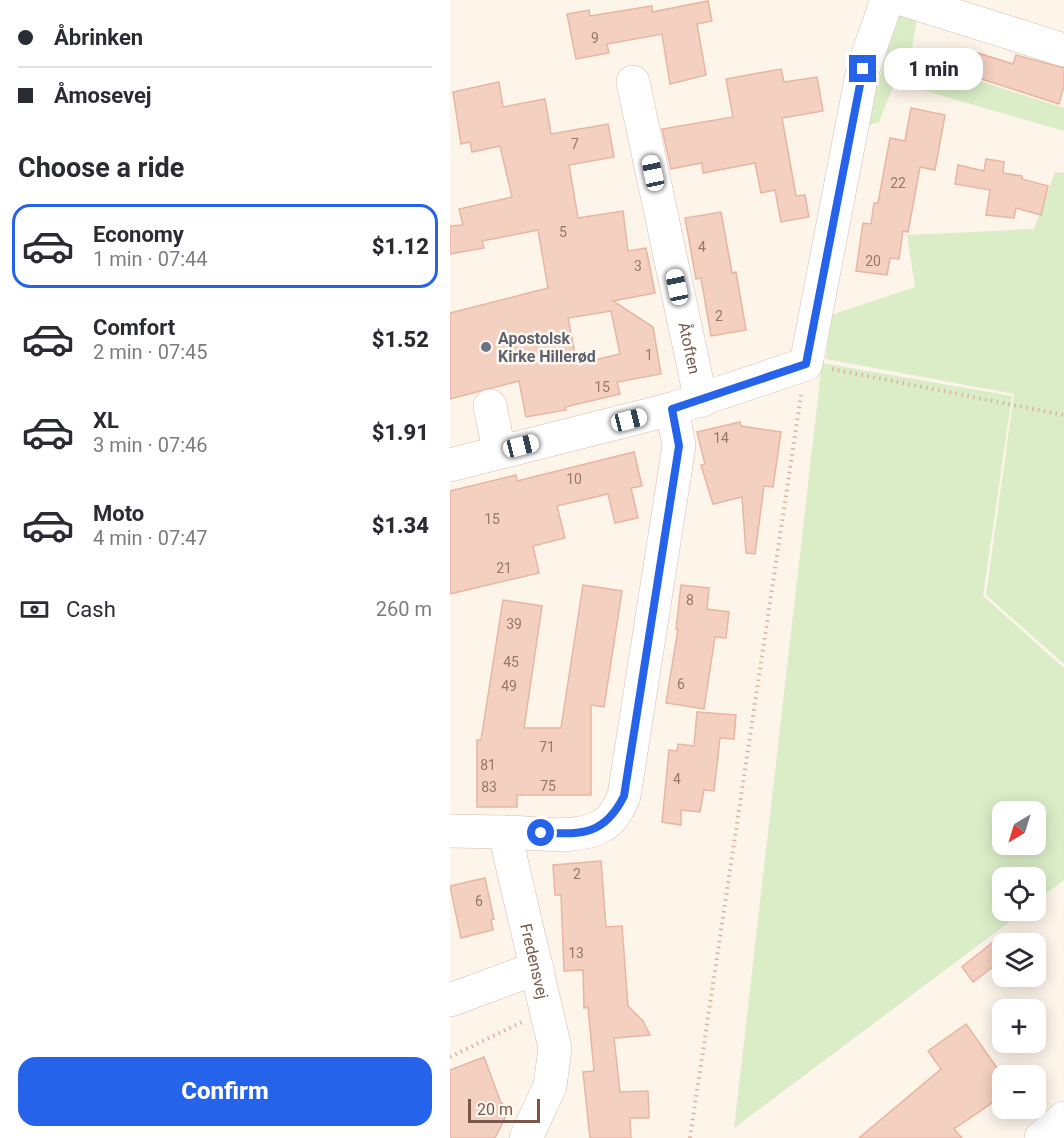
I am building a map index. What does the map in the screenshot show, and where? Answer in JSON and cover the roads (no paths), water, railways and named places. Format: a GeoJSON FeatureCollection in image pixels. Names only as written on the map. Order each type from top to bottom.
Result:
{"type":"FeatureCollection","features":[{"type":"Feature","properties":{"kind":"street"},"geometry":{"type":"LineString","coordinates":[[450,465],[686,405],[806,364],[863,69],[888,0]]}},
{"type":"Feature","properties":{"kind":"street"},"geometry":{"type":"LineString","coordinates":[[904,0],[1064,50]]}},
{"type":"Feature","properties":{"kind":"street","name":"Åtoften"},"geometry":{"type":"LineString","coordinates":[[504,832],[579,834],[602,826],[616,813],[624,796],[686,405],[633,82]]}},
{"type":"Feature","properties":{"kind":"street"},"geometry":{"type":"LineString","coordinates":[[490,406],[500,451]]}},
{"type":"Feature","properties":{"kind":"street"},"geometry":{"type":"LineString","coordinates":[[450,831],[504,832]]}},
{"type":"Feature","properties":{"kind":"street","name":"Fredensvej"},"geometry":{"type":"LineString","coordinates":[[504,832],[555,1048],[550,1086],[526,1138]]}},
{"type":"Feature","properties":{"kind":"street"},"geometry":{"type":"LineString","coordinates":[[450,1000],[537,968]]}},
{"type":"Feature","properties":{"kind":"street"},"geometry":{"type":"LineString","coordinates":[[1041,1138],[1064,1118]]}},
{"type":"Feature","properties":{"kind":"place","name":"Apostolsk Kirke Hillerød"},"geometry":{"type":"Point","coordinates":[486,347]}}]}
